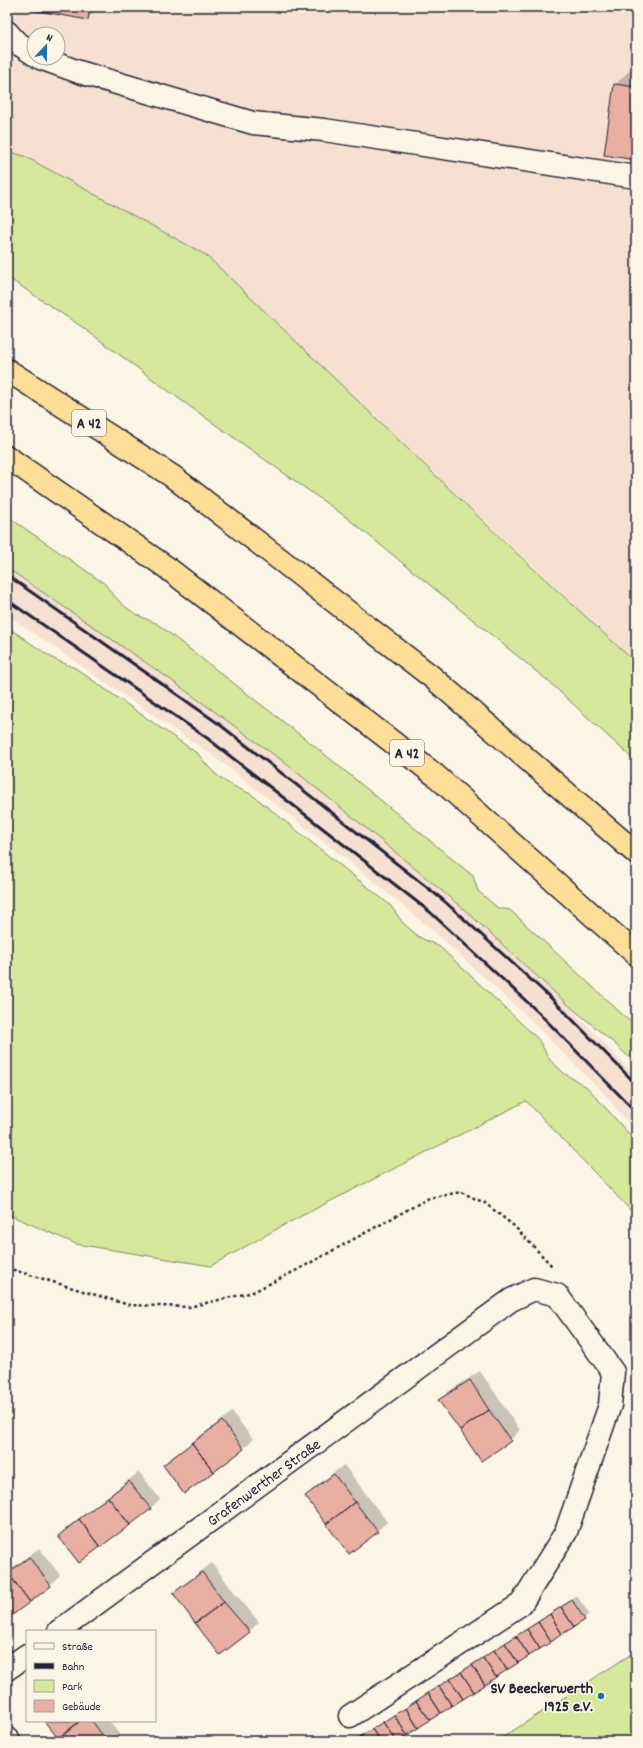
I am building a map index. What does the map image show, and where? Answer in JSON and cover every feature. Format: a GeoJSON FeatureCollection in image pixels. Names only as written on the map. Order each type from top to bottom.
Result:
{"type":"FeatureCollection","features":[{"type":"Feature","properties":{"kind":"highway","name":"A 42"},"geometry":{"type":"LineString","coordinates":[[7,370],[184,486],[432,677],[636,853]]}},
{"type":"Feature","properties":{"kind":"highway","name":"A 42"},"geometry":{"type":"LineString","coordinates":[[7,457],[166,567],[429,770],[636,954]]}},
{"type":"Feature","properties":{"kind":"street"},"geometry":{"type":"LineString","coordinates":[[7,32],[16,42],[26,49]]}},
{"type":"Feature","properties":{"kind":"street"},"geometry":{"type":"LineString","coordinates":[[62,66],[253,123],[324,130],[636,177]]}},
{"type":"Feature","properties":{"kind":"street","name":"Grafenwerther Straße"},"geometry":{"type":"LineString","coordinates":[[60,1630],[511,1300],[534,1289],[557,1295],[613,1372],[610,1405],[566,1532],[521,1604],[350,1716]]}},
{"type":"Feature","properties":{"kind":"street"},"geometry":{"type":"LineString","coordinates":[[7,1669],[26,1656]]}},
{"type":"Feature","properties":{"kind":"path"},"geometry":{"type":"LineString","coordinates":[[7,1268],[129,1305],[189,1307],[253,1292],[299,1269],[429,1198],[461,1192],[485,1203],[514,1226],[554,1268]]}},
{"type":"Feature","properties":{"kind":"shaded area"},"geometry":{"type":"Polygon","coordinates":[[[7,7],[636,7],[636,663],[205,258],[24,156],[7,151],[7,7]]]}},
{"type":"Feature","properties":{"kind":"shaded area"},"geometry":{"type":"Polygon","coordinates":[[[7,568],[164,675],[284,762],[465,910],[566,1003],[636,1077],[636,1132],[603,1093],[524,1014],[431,929],[345,858],[216,758],[7,615],[7,568]]]}},
{"type":"Feature","properties":{"kind":"green space"},"geometry":{"type":"Polygon","coordinates":[[[7,151],[24,156],[206,255],[509,546],[636,663],[636,762],[547,680],[346,517],[182,401],[82,327],[7,277],[7,151]]]}},
{"type":"Feature","properties":{"kind":"green space"},"geometry":{"type":"Polygon","coordinates":[[[7,516],[105,584],[116,598],[127,608],[156,623],[317,748],[473,876],[478,891],[498,908],[510,910],[636,1027],[636,1064],[615,1044],[566,1003],[465,910],[284,762],[164,675],[7,568],[7,516]]]}},
{"type":"Feature","properties":{"kind":"green space"},"geometry":{"type":"Polygon","coordinates":[[[7,627],[54,659],[75,668],[198,754],[216,774],[227,783],[251,794],[390,905],[403,923],[419,937],[440,947],[538,1039],[550,1060],[565,1074],[587,1087],[636,1142],[636,1216],[526,1101],[284,1225],[211,1266],[76,1244],[7,1214],[7,627]]]}},
{"type":"Feature","properties":{"kind":"green space","name":"SV Beeckerwerth 1925 e.V."},"geometry":{"type":"Polygon","coordinates":[[[636,1651],[636,1741],[497,1741],[636,1651]]]}},
{"type":"Feature","properties":{"kind":"building"},"geometry":{"type":"Polygon","coordinates":[[[33,7],[90,7],[88,20],[33,10],[33,7]]]}},
{"type":"Feature","properties":{"kind":"building"},"geometry":{"type":"Polygon","coordinates":[[[614,84],[636,87],[636,160],[604,155],[614,84]]]}},
{"type":"Feature","properties":{"kind":"building"},"geometry":{"type":"Polygon","coordinates":[[[470,1380],[489,1410],[460,1430],[438,1400],[470,1380]]]}},
{"type":"Feature","properties":{"kind":"building"},"geometry":{"type":"Polygon","coordinates":[[[489,1410],[511,1441],[481,1461],[460,1430],[489,1410]]]}},
{"type":"Feature","properties":{"kind":"building"},"geometry":{"type":"Polygon","coordinates":[[[222,1421],[244,1449],[214,1472],[192,1443],[222,1421]]]}},
{"type":"Feature","properties":{"kind":"building"},"geometry":{"type":"Polygon","coordinates":[[[192,1443],[214,1472],[184,1494],[163,1465],[192,1443]]]}},
{"type":"Feature","properties":{"kind":"building"},"geometry":{"type":"Polygon","coordinates":[[[334,1474],[355,1502],[326,1524],[305,1496],[334,1474]]]}},
{"type":"Feature","properties":{"kind":"building"},"geometry":{"type":"Polygon","coordinates":[[[129,1481],[151,1509],[130,1525],[108,1497],[129,1481]]]}},
{"type":"Feature","properties":{"kind":"building"},"geometry":{"type":"Polygon","coordinates":[[[108,1497],[130,1525],[100,1547],[79,1519],[108,1497]]]}},
{"type":"Feature","properties":{"kind":"building"},"geometry":{"type":"Polygon","coordinates":[[[355,1502],[378,1532],[349,1554],[326,1524],[355,1502]]]}},
{"type":"Feature","properties":{"kind":"building"},"geometry":{"type":"Polygon","coordinates":[[[79,1519],[100,1547],[79,1563],[58,1536],[79,1519]]]}},
{"type":"Feature","properties":{"kind":"building"},"geometry":{"type":"Polygon","coordinates":[[[29,1557],[51,1586],[30,1602],[8,1573],[29,1557]]]}},
{"type":"Feature","properties":{"kind":"building"},"geometry":{"type":"Polygon","coordinates":[[[202,1572],[224,1602],[195,1623],[173,1593],[202,1572]]]}},
{"type":"Feature","properties":{"kind":"building"},"geometry":{"type":"Polygon","coordinates":[[[7,1573],[30,1602],[7,1619],[7,1573]]]}},
{"type":"Feature","properties":{"kind":"building"},"geometry":{"type":"Polygon","coordinates":[[[572,1600],[585,1620],[574,1627],[561,1607],[572,1600]]]}},
{"type":"Feature","properties":{"kind":"building"},"geometry":{"type":"Polygon","coordinates":[[[224,1602],[250,1632],[220,1655],[195,1623],[224,1602]]]}},
{"type":"Feature","properties":{"kind":"building"},"geometry":{"type":"Polygon","coordinates":[[[561,1607],[574,1627],[562,1634],[550,1614],[561,1607]]]}},
{"type":"Feature","properties":{"kind":"building"},"geometry":{"type":"Polygon","coordinates":[[[550,1614],[562,1634],[551,1642],[538,1622],[550,1614]]]}},
{"type":"Feature","properties":{"kind":"building"},"geometry":{"type":"Polygon","coordinates":[[[538,1622],[551,1642],[540,1649],[527,1629],[538,1622]]]}},
{"type":"Feature","properties":{"kind":"building"},"geometry":{"type":"Polygon","coordinates":[[[527,1629],[540,1649],[529,1656],[516,1636],[527,1629]]]}},
{"type":"Feature","properties":{"kind":"building"},"geometry":{"type":"Polygon","coordinates":[[[516,1636],[529,1656],[518,1663],[505,1643],[516,1636]]]}},
{"type":"Feature","properties":{"kind":"building"},"geometry":{"type":"Polygon","coordinates":[[[505,1643],[518,1663],[507,1670],[494,1650],[505,1643]]]}},
{"type":"Feature","properties":{"kind":"building"},"geometry":{"type":"Polygon","coordinates":[[[494,1650],[507,1670],[496,1677],[483,1658],[494,1650]]]}},
{"type":"Feature","properties":{"kind":"building"},"geometry":{"type":"Polygon","coordinates":[[[483,1658],[496,1677],[485,1685],[472,1665],[483,1658]]]}},
{"type":"Feature","properties":{"kind":"building"},"geometry":{"type":"Polygon","coordinates":[[[472,1665],[485,1685],[474,1692],[461,1672],[472,1665]]]}},
{"type":"Feature","properties":{"kind":"building"},"geometry":{"type":"Polygon","coordinates":[[[461,1672],[474,1692],[463,1699],[450,1679],[461,1672]]]}},
{"type":"Feature","properties":{"kind":"building"},"geometry":{"type":"Polygon","coordinates":[[[450,1679],[463,1699],[452,1706],[439,1686],[450,1679]]]}},
{"type":"Feature","properties":{"kind":"building"},"geometry":{"type":"Polygon","coordinates":[[[439,1686],[452,1706],[441,1713],[428,1693],[439,1686]]]}},
{"type":"Feature","properties":{"kind":"building"},"geometry":{"type":"Polygon","coordinates":[[[428,1693],[441,1713],[430,1720],[416,1701],[428,1693]]]}},
{"type":"Feature","properties":{"kind":"building"},"geometry":{"type":"Polygon","coordinates":[[[416,1701],[430,1720],[418,1728],[406,1708],[416,1701]]]}},
{"type":"Feature","properties":{"kind":"building"},"geometry":{"type":"Polygon","coordinates":[[[406,1708],[418,1728],[407,1735],[394,1715],[406,1708]]]}},
{"type":"Feature","properties":{"kind":"building"},"geometry":{"type":"Polygon","coordinates":[[[394,1715],[407,1735],[398,1741],[396,1741],[383,1722],[394,1715]]]}},
{"type":"Feature","properties":{"kind":"building"},"geometry":{"type":"Polygon","coordinates":[[[45,1722],[79,1722],[58,1738],[45,1722]]]}},
{"type":"Feature","properties":{"kind":"building"},"geometry":{"type":"Polygon","coordinates":[[[79,1722],[93,1722],[107,1741],[60,1741],[59,1739],[79,1722]]]}},
{"type":"Feature","properties":{"kind":"building"},"geometry":{"type":"Polygon","coordinates":[[[383,1722],[396,1741],[380,1741],[372,1729],[383,1722]]]}},
{"type":"Feature","properties":{"kind":"building"},"geometry":{"type":"Polygon","coordinates":[[[372,1729],[380,1741],[364,1741],[361,1736],[372,1729]]]}},
{"type":"Feature","properties":{"kind":"building"},"geometry":{"type":"Polygon","coordinates":[[[361,1736],[364,1741],[354,1741],[361,1736]]]}},
{"type":"Feature","properties":{"kind":"railway"},"geometry":{"type":"LineString","coordinates":[[7,575],[219,724],[443,900],[551,998],[636,1084]]}},
{"type":"Feature","properties":{"kind":"railway"},"geometry":{"type":"LineString","coordinates":[[7,600],[207,738],[430,912],[538,1012],[636,1112]]}},
{"type":"Feature","properties":{"kind":"place","name":"SV Beeckerwerth 1925 e.V."},"geometry":{"type":"Point","coordinates":[601,1696]}}]}
